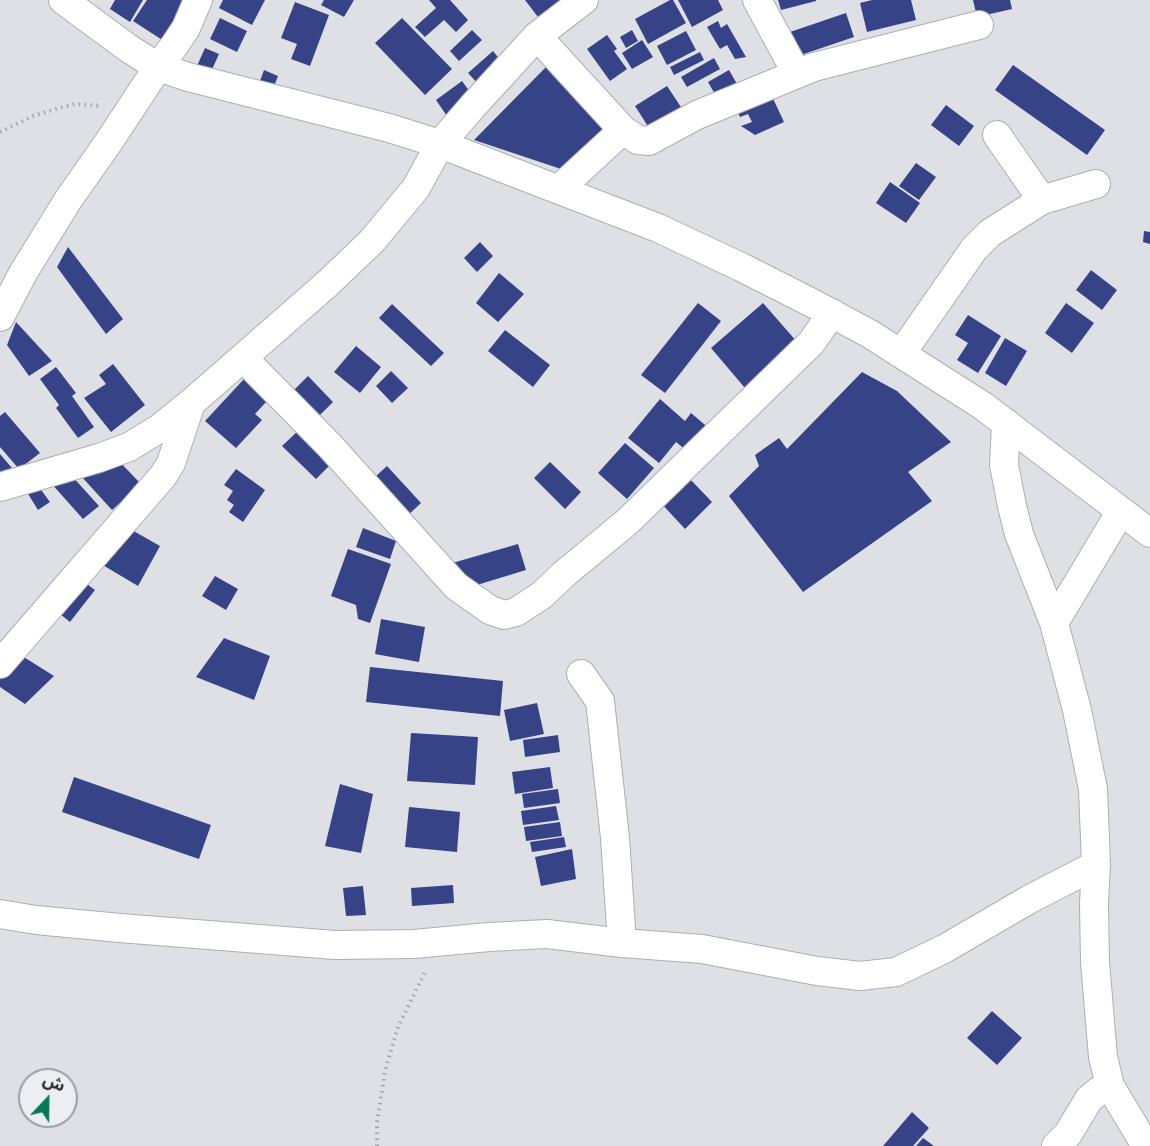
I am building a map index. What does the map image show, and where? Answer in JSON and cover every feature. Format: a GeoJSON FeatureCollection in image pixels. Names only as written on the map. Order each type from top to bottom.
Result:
{"type":"FeatureCollection","features":[{"type":"Feature","properties":{"kind":"street"},"geometry":{"type":"LineString","coordinates":[[63,0],[158,67],[188,77],[389,128],[440,144],[658,228],[832,313],[983,406],[1150,534]]}},
{"type":"Feature","properties":{"kind":"street"},"geometry":{"type":"LineString","coordinates":[[0,316],[23,273],[68,200],[186,28],[198,0]]}},
{"type":"Feature","properties":{"kind":"street"},"geometry":{"type":"LineString","coordinates":[[0,488],[129,447],[159,428],[191,403],[372,241],[416,188],[440,144],[537,36],[584,0]]}},
{"type":"Feature","properties":{"kind":"street"},"geometry":{"type":"LineString","coordinates":[[757,0],[797,74]]}},
{"type":"Feature","properties":{"kind":"street"},"geometry":{"type":"LineString","coordinates":[[537,36],[623,130],[638,140],[649,141],[697,115],[814,67],[980,25]]}},
{"type":"Feature","properties":{"kind":"street"},"geometry":{"type":"LineString","coordinates":[[559,189],[623,130]]}},
{"type":"Feature","properties":{"kind":"street"},"geometry":{"type":"LineString","coordinates":[[997,135],[1042,200]]}},
{"type":"Feature","properties":{"kind":"street"},"geometry":{"type":"LineString","coordinates":[[902,354],[974,249],[990,233],[1042,200],[1096,184]]}},
{"type":"Feature","properties":{"kind":"street"},"geometry":{"type":"LineString","coordinates":[[243,358],[330,446],[456,586],[490,610],[504,615],[516,612],[542,595],[627,522],[811,343],[832,313]]}},
{"type":"Feature","properties":{"kind":"street"},"geometry":{"type":"LineString","coordinates":[[0,664],[163,476],[171,463],[191,403]]}},
{"type":"Feature","properties":{"kind":"street"},"geometry":{"type":"LineString","coordinates":[[1006,423],[1004,465],[1012,506],[1019,534],[1054,623],[1077,710],[1093,789],[1096,866],[1095,962],[1103,1057],[1110,1086],[1146,1146]]}},
{"type":"Feature","properties":{"kind":"street"},"geometry":{"type":"LineString","coordinates":[[1054,623],[1122,511]]}},
{"type":"Feature","properties":{"kind":"street"},"geometry":{"type":"LineString","coordinates":[[581,674],[600,701],[615,838],[622,943]]}},
{"type":"Feature","properties":{"kind":"street"},"geometry":{"type":"LineString","coordinates":[[0,914],[120,928],[335,945],[414,944],[547,934],[702,949],[841,975],[860,976],[896,972],[944,949],[1030,899],[1096,866]]}},
{"type":"Feature","properties":{"kind":"street"},"geometry":{"type":"LineString","coordinates":[[1056,1146],[1068,1134],[1089,1099],[1099,1090],[1110,1086]]}},
{"type":"Feature","properties":{"kind":"path"},"geometry":{"type":"LineString","coordinates":[[0,132],[33,116],[75,104],[130,110]]}},
{"type":"Feature","properties":{"kind":"path"},"geometry":{"type":"LineString","coordinates":[[377,1146],[377,1123],[385,1071],[398,1027],[441,942]]}},
{"type":"Feature","properties":{"kind":"building"},"geometry":{"type":"Polygon","coordinates":[[[115,0],[143,0],[130,22],[110,9],[115,0]]]}},
{"type":"Feature","properties":{"kind":"building"},"geometry":{"type":"Polygon","coordinates":[[[147,0],[194,0],[167,43],[133,21],[147,0]]]}},
{"type":"Feature","properties":{"kind":"building"},"geometry":{"type":"Polygon","coordinates":[[[223,0],[265,0],[252,25],[219,8],[223,0]]]}},
{"type":"Feature","properties":{"kind":"building"},"geometry":{"type":"Polygon","coordinates":[[[324,0],[354,0],[344,17],[321,5],[324,0]]]}},
{"type":"Feature","properties":{"kind":"building"},"geometry":{"type":"Polygon","coordinates":[[[429,0],[450,0],[468,20],[456,32],[444,20],[425,37],[415,27],[436,8],[429,0]]]}},
{"type":"Feature","properties":{"kind":"building"},"geometry":{"type":"Polygon","coordinates":[[[525,0],[563,0],[541,21],[525,0]]]}},
{"type":"Feature","properties":{"kind":"building"},"geometry":{"type":"Polygon","coordinates":[[[673,0],[686,23],[648,44],[635,19],[673,0]]]}},
{"type":"Feature","properties":{"kind":"building"},"geometry":{"type":"Polygon","coordinates":[[[678,0],[718,0],[723,10],[692,27],[678,0]]]}},
{"type":"Feature","properties":{"kind":"building"},"geometry":{"type":"Polygon","coordinates":[[[778,0],[816,0],[816,1],[781,10],[778,0]]]}},
{"type":"Feature","properties":{"kind":"building"},"geometry":{"type":"Polygon","coordinates":[[[872,0],[911,0],[916,20],[867,32],[860,3],[872,0]]]}},
{"type":"Feature","properties":{"kind":"building"},"geometry":{"type":"Polygon","coordinates":[[[973,0],[1010,0],[1012,9],[977,17],[973,0]]]}},
{"type":"Feature","properties":{"kind":"building"},"geometry":{"type":"Polygon","coordinates":[[[295,2],[329,15],[310,66],[291,59],[297,44],[281,38],[295,2]]]}},
{"type":"Feature","properties":{"kind":"building"},"geometry":{"type":"Polygon","coordinates":[[[846,13],[854,37],[798,56],[790,32],[846,13]]]}},
{"type":"Feature","properties":{"kind":"building"},"geometry":{"type":"Polygon","coordinates":[[[220,18],[247,31],[237,52],[210,39],[220,18]]]}},
{"type":"Feature","properties":{"kind":"building"},"geometry":{"type":"Polygon","coordinates":[[[402,18],[452,69],[425,95],[375,43],[402,18]]]}},
{"type":"Feature","properties":{"kind":"building"},"geometry":{"type":"Polygon","coordinates":[[[718,21],[721,28],[727,24],[746,57],[735,59],[727,45],[720,49],[707,27],[718,21]]]}},
{"type":"Feature","properties":{"kind":"building"},"geometry":{"type":"Polygon","coordinates":[[[472,30],[482,40],[459,61],[450,51],[472,30]]]}},
{"type":"Feature","properties":{"kind":"building"},"geometry":{"type":"Polygon","coordinates":[[[632,30],[638,41],[626,48],[620,37],[632,30]]]}},
{"type":"Feature","properties":{"kind":"building"},"geometry":{"type":"Polygon","coordinates":[[[686,31],[696,50],[667,65],[657,46],[686,31]]]}},
{"type":"Feature","properties":{"kind":"building"},"geometry":{"type":"Polygon","coordinates":[[[607,35],[617,49],[614,51],[627,69],[610,81],[587,49],[607,35]]]}},
{"type":"Feature","properties":{"kind":"building"},"geometry":{"type":"Polygon","coordinates":[[[642,40],[653,57],[632,69],[622,53],[642,40]]]}},
{"type":"Feature","properties":{"kind":"building"},"geometry":{"type":"Polygon","coordinates":[[[205,48],[219,54],[210,74],[196,68],[205,48]]]}},
{"type":"Feature","properties":{"kind":"building"},"geometry":{"type":"Polygon","coordinates":[[[493,51],[505,66],[481,87],[468,73],[493,51]]]}},
{"type":"Feature","properties":{"kind":"building"},"geometry":{"type":"Polygon","coordinates":[[[700,52],[704,60],[674,75],[670,67],[700,52]]]}},
{"type":"Feature","properties":{"kind":"building"},"geometry":{"type":"Polygon","coordinates":[[[714,58],[720,69],[687,87],[681,77],[714,58]]]}},
{"type":"Feature","properties":{"kind":"building"},"geometry":{"type":"Polygon","coordinates":[[[1013,65],[1105,130],[1087,155],[995,90],[1013,65]]]}},
{"type":"Feature","properties":{"kind":"building"},"geometry":{"type":"Polygon","coordinates":[[[546,67],[609,131],[573,173],[474,140],[546,67]]]}},
{"type":"Feature","properties":{"kind":"building"},"geometry":{"type":"Polygon","coordinates":[[[264,70],[278,76],[271,94],[257,89],[264,70]]]}},
{"type":"Feature","properties":{"kind":"building"},"geometry":{"type":"Polygon","coordinates":[[[729,70],[737,84],[716,96],[708,82],[729,70]]]}},
{"type":"Feature","properties":{"kind":"building"},"geometry":{"type":"Polygon","coordinates":[[[462,81],[475,99],[449,119],[436,100],[462,81]]]}},
{"type":"Feature","properties":{"kind":"building"},"geometry":{"type":"Polygon","coordinates":[[[667,86],[683,110],[651,131],[635,106],[667,86]]]}},
{"type":"Feature","properties":{"kind":"building"},"geometry":{"type":"Polygon","coordinates":[[[769,90],[784,122],[755,135],[741,126],[752,122],[748,114],[740,117],[735,106],[769,90]]]}},
{"type":"Feature","properties":{"kind":"building"},"geometry":{"type":"Polygon","coordinates":[[[946,105],[974,126],[959,146],[931,125],[946,105]]]}},
{"type":"Feature","properties":{"kind":"building"},"geometry":{"type":"Polygon","coordinates":[[[916,163],[936,177],[919,200],[899,186],[916,163]]]}},
{"type":"Feature","properties":{"kind":"building"},"geometry":{"type":"Polygon","coordinates":[[[890,182],[920,203],[906,223],[876,203],[890,182]]]}},
{"type":"Feature","properties":{"kind":"building"},"geometry":{"type":"Polygon","coordinates":[[[1144,231],[1150,232],[1150,244],[1143,242],[1144,231]]]}},
{"type":"Feature","properties":{"kind":"building"},"geometry":{"type":"Polygon","coordinates":[[[480,242],[493,256],[477,272],[464,258],[480,242]]]}},
{"type":"Feature","properties":{"kind":"building"},"geometry":{"type":"Polygon","coordinates":[[[68,247],[123,319],[106,334],[57,267],[68,247]]]}},
{"type":"Feature","properties":{"kind":"building"},"geometry":{"type":"Polygon","coordinates":[[[1091,270],[1117,290],[1102,310],[1076,290],[1091,270]]]}},
{"type":"Feature","properties":{"kind":"building"},"geometry":{"type":"Polygon","coordinates":[[[499,273],[524,294],[498,322],[476,303],[499,273]]]}},
{"type":"Feature","properties":{"kind":"building"},"geometry":{"type":"Polygon","coordinates":[[[698,303],[721,321],[665,393],[641,375],[698,303]]]}},
{"type":"Feature","properties":{"kind":"building"},"geometry":{"type":"Polygon","coordinates":[[[763,303],[798,343],[745,388],[711,348],[763,303]]]}},
{"type":"Feature","properties":{"kind":"building"},"geometry":{"type":"Polygon","coordinates":[[[1066,303],[1094,323],[1072,353],[1045,333],[1066,303]]]}},
{"type":"Feature","properties":{"kind":"building"},"geometry":{"type":"Polygon","coordinates":[[[392,304],[444,353],[431,366],[379,318],[392,304]]]}},
{"type":"Feature","properties":{"kind":"building"},"geometry":{"type":"Polygon","coordinates":[[[968,315],[1001,336],[978,373],[957,360],[968,343],[955,335],[968,315]]]}},
{"type":"Feature","properties":{"kind":"building"},"geometry":{"type":"Polygon","coordinates":[[[16,322],[52,361],[29,376],[7,345],[16,322]]]}},
{"type":"Feature","properties":{"kind":"building"},"geometry":{"type":"Polygon","coordinates":[[[505,330],[550,365],[533,387],[488,351],[505,330]]]}},
{"type":"Feature","properties":{"kind":"building"},"geometry":{"type":"Polygon","coordinates":[[[1005,338],[1027,351],[1006,386],[985,373],[1005,338]]]}},
{"type":"Feature","properties":{"kind":"building"},"geometry":{"type":"Polygon","coordinates":[[[356,346],[381,367],[360,393],[334,372],[356,346]]]}},
{"type":"Feature","properties":{"kind":"building"},"geometry":{"type":"Polygon","coordinates":[[[113,364],[145,405],[111,432],[84,398],[106,384],[99,375],[113,364]]]}},
{"type":"Feature","properties":{"kind":"building"},"geometry":{"type":"Polygon","coordinates":[[[56,367],[76,393],[72,396],[94,427],[78,438],[56,408],[59,405],[40,379],[56,367]]]}},
{"type":"Feature","properties":{"kind":"building"},"geometry":{"type":"Polygon","coordinates":[[[391,371],[408,388],[392,403],[376,386],[391,371]]]}},
{"type":"Feature","properties":{"kind":"building"},"geometry":{"type":"Polygon","coordinates":[[[862,372],[897,391],[951,442],[908,472],[932,501],[803,592],[729,496],[759,466],[755,455],[779,438],[787,449],[862,372]]]}},
{"type":"Feature","properties":{"kind":"building"},"geometry":{"type":"Polygon","coordinates":[[[308,376],[333,402],[313,422],[288,396],[308,376]]]}},
{"type":"Feature","properties":{"kind":"building"},"geometry":{"type":"Polygon","coordinates":[[[244,379],[268,400],[255,414],[262,420],[236,448],[205,421],[244,379]]]}},
{"type":"Feature","properties":{"kind":"building"},"geometry":{"type":"Polygon","coordinates":[[[660,399],[685,421],[691,413],[711,430],[691,454],[676,442],[659,463],[628,438],[660,399]]]}},
{"type":"Feature","properties":{"kind":"building"},"geometry":{"type":"Polygon","coordinates":[[[5,412],[40,453],[19,469],[0,447],[0,416],[5,412]]]}},
{"type":"Feature","properties":{"kind":"building"},"geometry":{"type":"Polygon","coordinates":[[[300,429],[333,462],[316,479],[282,446],[300,429]]]}},
{"type":"Feature","properties":{"kind":"building"},"geometry":{"type":"Polygon","coordinates":[[[625,443],[654,468],[627,499],[598,473],[625,443]]]}},
{"type":"Feature","properties":{"kind":"building"},"geometry":{"type":"Polygon","coordinates":[[[0,454],[12,468],[0,472],[0,454]]]}},
{"type":"Feature","properties":{"kind":"building"},"geometry":{"type":"Polygon","coordinates":[[[116,458],[141,484],[112,510],[81,476],[116,458]]]}},
{"type":"Feature","properties":{"kind":"building"},"geometry":{"type":"Polygon","coordinates":[[[550,462],[581,492],[565,509],[534,478],[550,462]]]}},
{"type":"Feature","properties":{"kind":"building"},"geometry":{"type":"Polygon","coordinates":[[[387,466],[421,503],[404,519],[398,511],[403,506],[376,476],[387,466]]]}},
{"type":"Feature","properties":{"kind":"building"},"geometry":{"type":"Polygon","coordinates":[[[236,469],[265,490],[243,522],[229,512],[234,505],[227,500],[233,491],[224,485],[236,469]]]}},
{"type":"Feature","properties":{"kind":"building"},"geometry":{"type":"Polygon","coordinates":[[[71,475],[99,506],[83,519],[50,482],[71,475]]]}},
{"type":"Feature","properties":{"kind":"building"},"geometry":{"type":"Polygon","coordinates":[[[687,476],[712,502],[685,529],[660,502],[687,476]]]}},
{"type":"Feature","properties":{"kind":"building"},"geometry":{"type":"Polygon","coordinates":[[[36,483],[50,502],[38,510],[25,489],[36,483]]]}},
{"type":"Feature","properties":{"kind":"building"},"geometry":{"type":"Polygon","coordinates":[[[123,525],[160,546],[138,586],[101,564],[123,525]]]}},
{"type":"Feature","properties":{"kind":"building"},"geometry":{"type":"Polygon","coordinates":[[[363,528],[396,541],[390,559],[356,547],[363,528]]]}},
{"type":"Feature","properties":{"kind":"building"},"geometry":{"type":"Polygon","coordinates":[[[518,544],[526,570],[467,588],[449,564],[518,544]]]}},
{"type":"Feature","properties":{"kind":"building"},"geometry":{"type":"Polygon","coordinates":[[[348,549],[391,564],[370,623],[358,619],[356,605],[331,596],[348,549]]]}},
{"type":"Feature","properties":{"kind":"building"},"geometry":{"type":"Polygon","coordinates":[[[215,576],[238,589],[226,610],[202,596],[215,576]]]}},
{"type":"Feature","properties":{"kind":"building"},"geometry":{"type":"Polygon","coordinates":[[[79,578],[95,590],[70,622],[55,610],[79,578]]]}},
{"type":"Feature","properties":{"kind":"building"},"geometry":{"type":"Polygon","coordinates":[[[381,619],[425,627],[419,662],[375,654],[381,619]]]}},
{"type":"Feature","properties":{"kind":"building"},"geometry":{"type":"Polygon","coordinates":[[[224,638],[270,656],[254,700],[196,677],[224,638]]]}},
{"type":"Feature","properties":{"kind":"building"},"geometry":{"type":"Polygon","coordinates":[[[19,654],[54,676],[25,704],[0,687],[0,678],[19,654]]]}},
{"type":"Feature","properties":{"kind":"building"},"geometry":{"type":"Polygon","coordinates":[[[370,667],[503,681],[500,716],[366,702],[370,667]]]}},
{"type":"Feature","properties":{"kind":"building"},"geometry":{"type":"Polygon","coordinates":[[[537,703],[544,734],[510,741],[504,710],[537,703]]]}},
{"type":"Feature","properties":{"kind":"building"},"geometry":{"type":"Polygon","coordinates":[[[411,733],[478,737],[475,785],[407,781],[411,733]]]}},
{"type":"Feature","properties":{"kind":"building"},"geometry":{"type":"Polygon","coordinates":[[[558,735],[560,752],[525,757],[523,740],[558,735]]]}},
{"type":"Feature","properties":{"kind":"building"},"geometry":{"type":"Polygon","coordinates":[[[550,767],[553,788],[515,794],[512,772],[550,767]]]}},
{"type":"Feature","properties":{"kind":"building"},"geometry":{"type":"Polygon","coordinates":[[[74,777],[211,825],[199,859],[62,812],[74,777]]]}},
{"type":"Feature","properties":{"kind":"building"},"geometry":{"type":"Polygon","coordinates":[[[340,784],[373,794],[361,853],[325,846],[340,784]]]}},
{"type":"Feature","properties":{"kind":"building"},"geometry":{"type":"Polygon","coordinates":[[[558,789],[560,803],[524,808],[522,794],[558,789]]]}},
{"type":"Feature","properties":{"kind":"building"},"geometry":{"type":"Polygon","coordinates":[[[556,806],[559,820],[523,825],[521,811],[556,806]]]}},
{"type":"Feature","properties":{"kind":"building"},"geometry":{"type":"Polygon","coordinates":[[[409,807],[460,812],[457,852],[405,847],[409,807]]]}},
{"type":"Feature","properties":{"kind":"building"},"geometry":{"type":"Polygon","coordinates":[[[560,822],[562,836],[526,841],[524,827],[560,822]]]}},
{"type":"Feature","properties":{"kind":"building"},"geometry":{"type":"Polygon","coordinates":[[[564,837],[566,847],[532,852],[530,842],[564,837]]]}},
{"type":"Feature","properties":{"kind":"building"},"geometry":{"type":"Polygon","coordinates":[[[572,849],[576,879],[541,886],[535,857],[572,849]]]}},
{"type":"Feature","properties":{"kind":"building"},"geometry":{"type":"Polygon","coordinates":[[[453,885],[454,903],[412,906],[411,888],[453,885]]]}},
{"type":"Feature","properties":{"kind":"building"},"geometry":{"type":"Polygon","coordinates":[[[363,886],[366,915],[346,916],[343,888],[363,886]]]}},
{"type":"Feature","properties":{"kind":"building"},"geometry":{"type":"Polygon","coordinates":[[[992,1011],[1022,1038],[997,1065],[967,1038],[992,1011]]]}},
{"type":"Feature","properties":{"kind":"building"},"geometry":{"type":"Polygon","coordinates":[[[912,1112],[929,1128],[913,1146],[883,1146],[912,1112]]]}},
{"type":"Feature","properties":{"kind":"building"},"geometry":{"type":"Polygon","coordinates":[[[923,1138],[934,1146],[916,1146],[923,1138]]]}}]}
